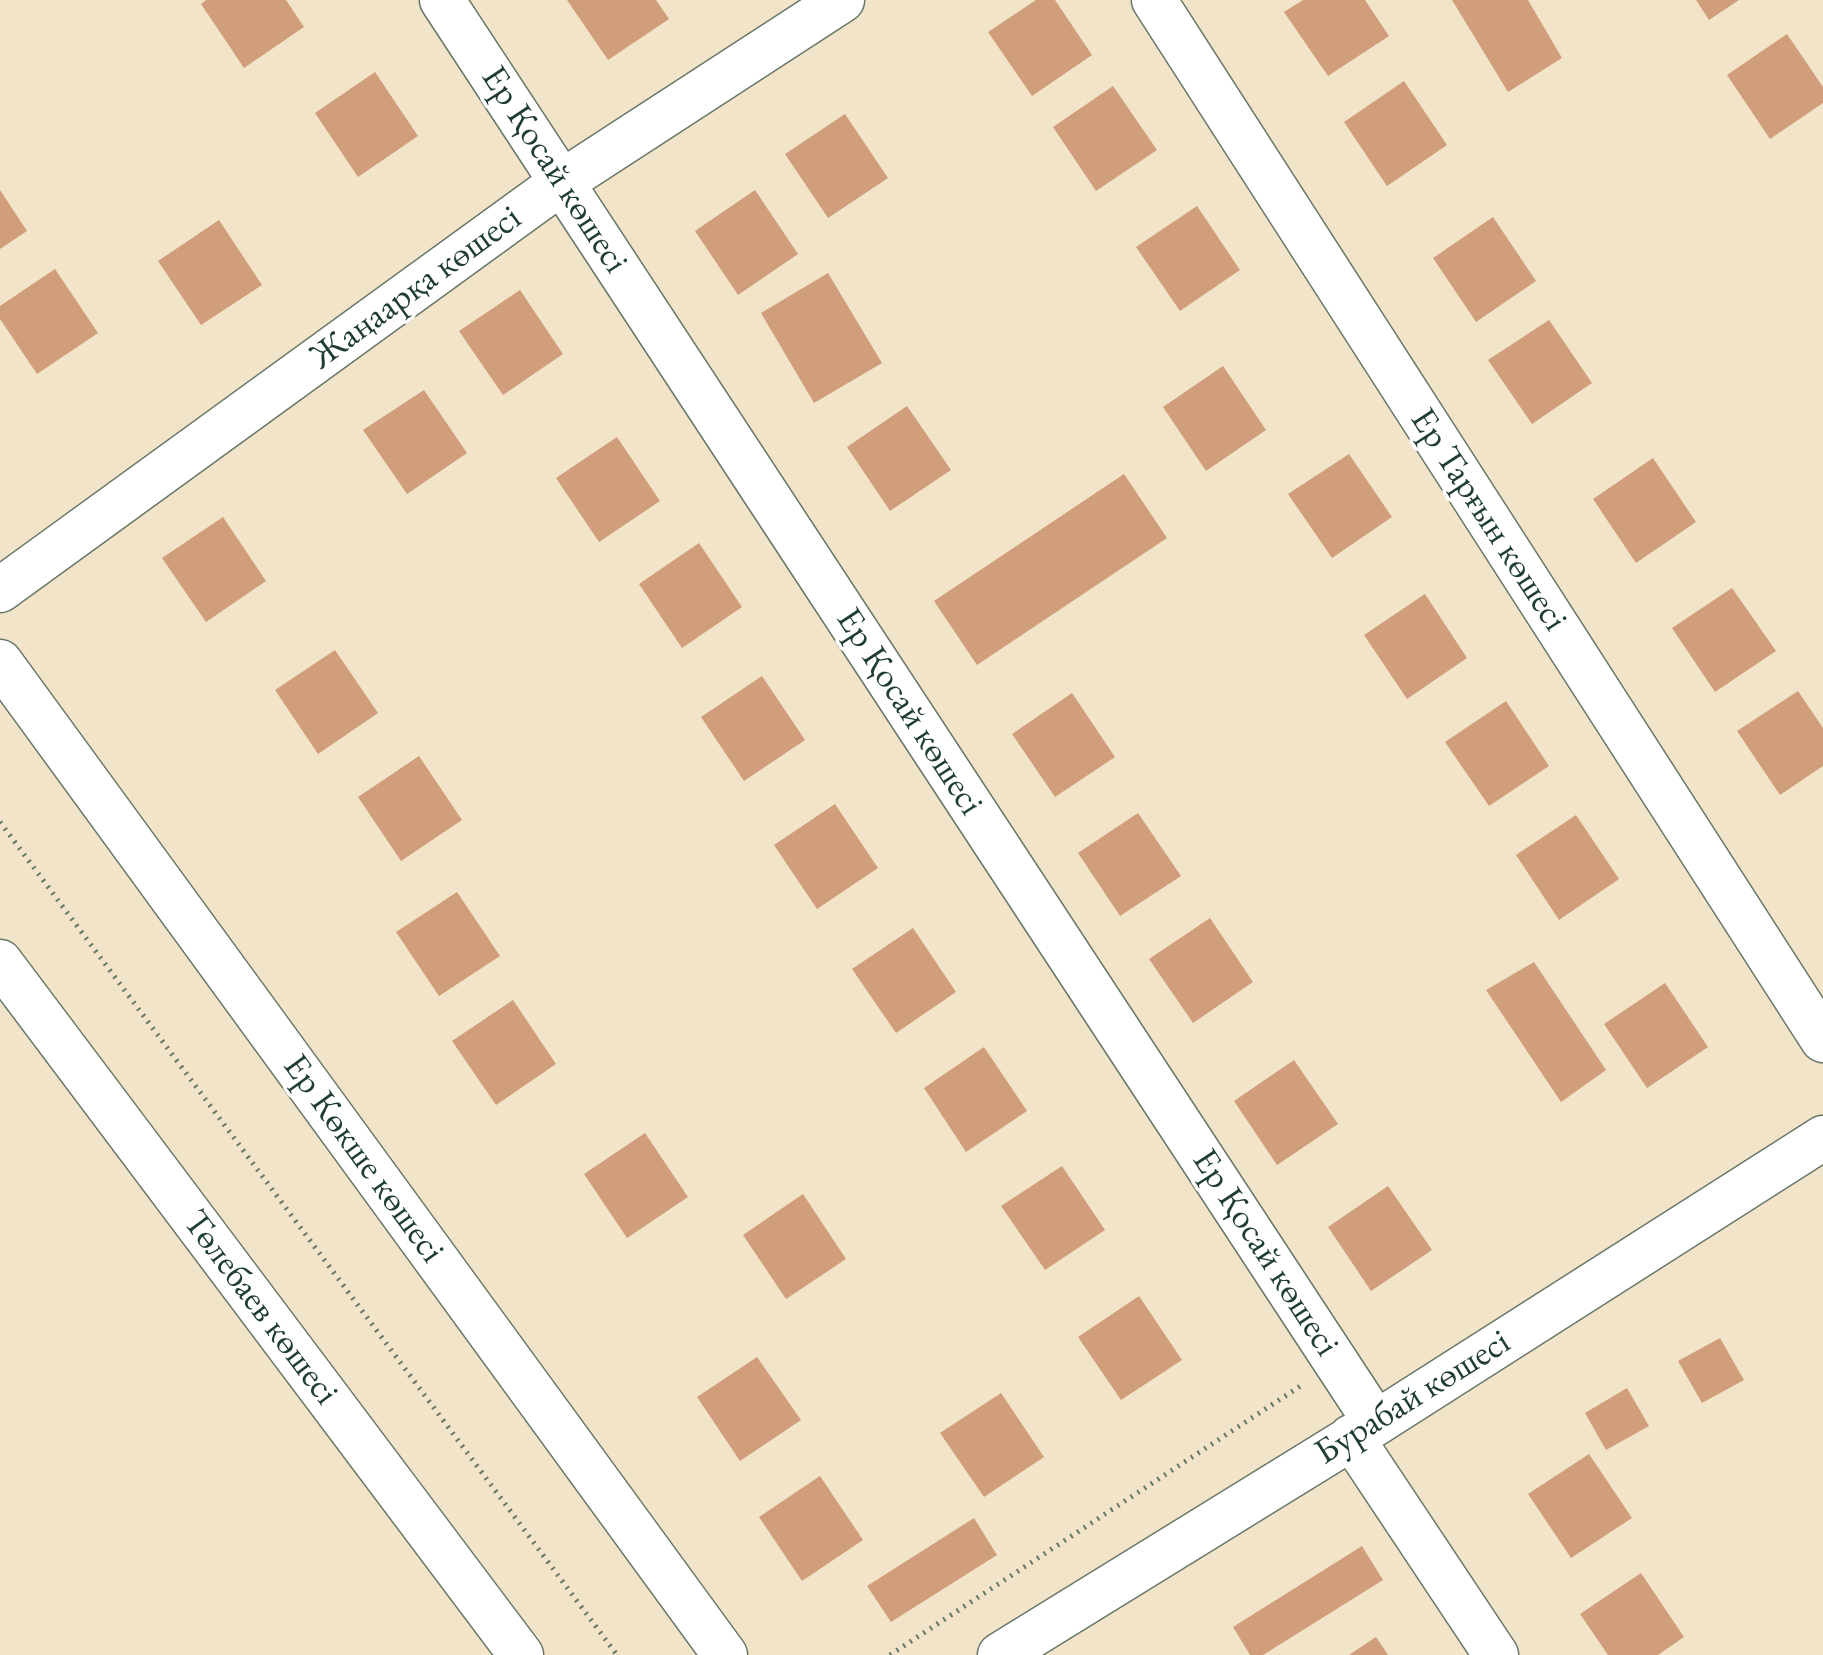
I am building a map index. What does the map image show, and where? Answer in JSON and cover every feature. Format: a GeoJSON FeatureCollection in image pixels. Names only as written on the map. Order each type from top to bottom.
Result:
{"type":"FeatureCollection","features":[{"type":"Feature","properties":{"kind":"street","name":"Ер Қосай көшесі"},"geometry":{"type":"LineString","coordinates":[[442,0],[1336,1363],[1364,1430],[1496,1655]]}},
{"type":"Feature","properties":{"kind":"street","name":"Жаңаарқа көшесі"},"geometry":{"type":"LineString","coordinates":[[0,590],[562,182],[842,0]]}},
{"type":"Feature","properties":{"kind":"street","name":"Ер Тарғын көшесі"},"geometry":{"type":"LineString","coordinates":[[1154,0],[1823,1040]]}},
{"type":"Feature","properties":{"kind":"street","name":"Ер Көкше көшесі"},"geometry":{"type":"LineString","coordinates":[[0,662],[725,1655]]}},
{"type":"Feature","properties":{"kind":"street","name":"Төлебаев көшесі"},"geometry":{"type":"LineString","coordinates":[[1,966],[521,1655]]}},
{"type":"Feature","properties":{"kind":"street","name":"Бурабай көшесі"},"geometry":{"type":"LineString","coordinates":[[1000,1655],[1364,1430],[1823,1138]]}},
{"type":"Feature","properties":{"kind":"path"},"geometry":{"type":"LineString","coordinates":[[0,822],[617,1655]]}},
{"type":"Feature","properties":{"kind":"path"},"geometry":{"type":"LineString","coordinates":[[890,1655],[1336,1363]]}},
{"type":"Feature","properties":{"kind":"building"},"geometry":{"type":"Polygon","coordinates":[[[206,0],[286,0],[304,27],[244,68],[201,4],[206,0]]]}},
{"type":"Feature","properties":{"kind":"building"},"geometry":{"type":"Polygon","coordinates":[[[567,0],[656,0],[669,19],[608,60],[567,0]]]}},
{"type":"Feature","properties":{"kind":"building"},"geometry":{"type":"Polygon","coordinates":[[[1036,0],[1055,0],[1092,55],[1032,96],[988,32],[1036,0]]]}},
{"type":"Feature","properties":{"kind":"building"},"geometry":{"type":"Polygon","coordinates":[[[1303,0],[1365,0],[1389,36],[1328,76],[1284,12],[1303,0]]]}},
{"type":"Feature","properties":{"kind":"building"},"geometry":{"type":"Polygon","coordinates":[[[1452,0],[1528,0],[1562,58],[1508,92],[1452,0]]]}},
{"type":"Feature","properties":{"kind":"building"},"geometry":{"type":"Polygon","coordinates":[[[1696,0],[1739,0],[1709,20],[1696,0]]]}},
{"type":"Feature","properties":{"kind":"building"},"geometry":{"type":"Polygon","coordinates":[[[1787,34],[1823,87],[1823,103],[1770,139],[1727,75],[1787,34]]]}},
{"type":"Feature","properties":{"kind":"building"},"geometry":{"type":"Polygon","coordinates":[[[375,72],[418,136],[358,177],[315,113],[375,72]]]}},
{"type":"Feature","properties":{"kind":"building"},"geometry":{"type":"Polygon","coordinates":[[[1404,81],[1447,145],[1387,186],[1344,122],[1404,81]]]}},
{"type":"Feature","properties":{"kind":"building"},"geometry":{"type":"Polygon","coordinates":[[[1113,86],[1157,150],[1096,191],[1053,127],[1113,86]]]}},
{"type":"Feature","properties":{"kind":"building"},"geometry":{"type":"Polygon","coordinates":[[[845,114],[888,178],[828,218],[785,154],[845,114]]]}},
{"type":"Feature","properties":{"kind":"building"},"geometry":{"type":"Polygon","coordinates":[[[0,190],[27,231],[0,249],[0,190]]]}},
{"type":"Feature","properties":{"kind":"building"},"geometry":{"type":"Polygon","coordinates":[[[755,190],[798,254],[738,295],[695,231],[755,190]]]}},
{"type":"Feature","properties":{"kind":"building"},"geometry":{"type":"Polygon","coordinates":[[[1197,206],[1240,270],[1180,311],[1136,247],[1197,206]]]}},
{"type":"Feature","properties":{"kind":"building"},"geometry":{"type":"Polygon","coordinates":[[[1493,217],[1536,281],[1476,322],[1433,258],[1493,217]]]}},
{"type":"Feature","properties":{"kind":"building"},"geometry":{"type":"Polygon","coordinates":[[[219,220],[262,285],[201,325],[158,261],[219,220]]]}},
{"type":"Feature","properties":{"kind":"building"},"geometry":{"type":"Polygon","coordinates":[[[55,269],[98,333],[37,374],[0,319],[0,306],[55,269]]]}},
{"type":"Feature","properties":{"kind":"building"},"geometry":{"type":"Polygon","coordinates":[[[828,273],[882,363],[814,403],[761,313],[828,273]]]}},
{"type":"Feature","properties":{"kind":"building"},"geometry":{"type":"Polygon","coordinates":[[[520,290],[563,354],[503,395],[459,331],[520,290]]]}},
{"type":"Feature","properties":{"kind":"building"},"geometry":{"type":"Polygon","coordinates":[[[1549,320],[1592,383],[1532,424],[1488,360],[1549,320]]]}},
{"type":"Feature","properties":{"kind":"building"},"geometry":{"type":"Polygon","coordinates":[[[1223,366],[1266,430],[1206,471],[1163,407],[1223,366]]]}},
{"type":"Feature","properties":{"kind":"building"},"geometry":{"type":"Polygon","coordinates":[[[424,390],[467,453],[407,494],[363,430],[424,390]]]}},
{"type":"Feature","properties":{"kind":"building"},"geometry":{"type":"Polygon","coordinates":[[[907,406],[951,470],[890,511],[847,447],[907,406]]]}},
{"type":"Feature","properties":{"kind":"building"},"geometry":{"type":"Polygon","coordinates":[[[617,437],[660,501],[599,542],[556,478],[617,437]]]}},
{"type":"Feature","properties":{"kind":"building"},"geometry":{"type":"Polygon","coordinates":[[[1349,454],[1392,517],[1332,558],[1288,494],[1349,454]]]}},
{"type":"Feature","properties":{"kind":"building"},"geometry":{"type":"Polygon","coordinates":[[[1653,458],[1696,522],[1636,563],[1593,499],[1653,458]]]}},
{"type":"Feature","properties":{"kind":"building"},"geometry":{"type":"Polygon","coordinates":[[[1124,474],[1167,538],[977,665],[934,601],[1124,474]]]}},
{"type":"Feature","properties":{"kind":"building"},"geometry":{"type":"Polygon","coordinates":[[[223,517],[266,581],[206,622],[162,558],[223,517]]]}},
{"type":"Feature","properties":{"kind":"building"},"geometry":{"type":"Polygon","coordinates":[[[699,543],[742,607],[682,648],[639,584],[699,543]]]}},
{"type":"Feature","properties":{"kind":"building"},"geometry":{"type":"Polygon","coordinates":[[[1732,588],[1776,651],[1715,692],[1672,628],[1732,588]]]}},
{"type":"Feature","properties":{"kind":"building"},"geometry":{"type":"Polygon","coordinates":[[[1425,594],[1467,658],[1407,699],[1364,635],[1425,594]]]}},
{"type":"Feature","properties":{"kind":"building"},"geometry":{"type":"Polygon","coordinates":[[[335,650],[378,713],[318,754],[275,690],[335,650]]]}},
{"type":"Feature","properties":{"kind":"building"},"geometry":{"type":"Polygon","coordinates":[[[762,676],[805,740],[744,781],[701,717],[762,676]]]}},
{"type":"Feature","properties":{"kind":"building"},"geometry":{"type":"Polygon","coordinates":[[[1798,691],[1823,728],[1823,766],[1780,795],[1737,731],[1798,691]]]}},
{"type":"Feature","properties":{"kind":"building"},"geometry":{"type":"Polygon","coordinates":[[[1072,693],[1115,757],[1055,797],[1012,734],[1072,693]]]}},
{"type":"Feature","properties":{"kind":"building"},"geometry":{"type":"Polygon","coordinates":[[[1506,701],[1549,766],[1489,806],[1445,742],[1506,701]]]}},
{"type":"Feature","properties":{"kind":"building"},"geometry":{"type":"Polygon","coordinates":[[[419,756],[462,820],[401,861],[358,797],[419,756]]]}},
{"type":"Feature","properties":{"kind":"building"},"geometry":{"type":"Polygon","coordinates":[[[835,804],[878,868],[817,909],[774,845],[835,804]]]}},
{"type":"Feature","properties":{"kind":"building"},"geometry":{"type":"Polygon","coordinates":[[[1138,813],[1181,876],[1120,916],[1078,853],[1138,813]]]}},
{"type":"Feature","properties":{"kind":"building"},"geometry":{"type":"Polygon","coordinates":[[[1576,815],[1619,879],[1559,920],[1516,855],[1576,815]]]}},
{"type":"Feature","properties":{"kind":"building"},"geometry":{"type":"Polygon","coordinates":[[[457,892],[500,956],[439,996],[396,932],[457,892]]]}},
{"type":"Feature","properties":{"kind":"building"},"geometry":{"type":"Polygon","coordinates":[[[1210,918],[1253,982],[1193,1023],[1149,959],[1210,918]]]}},
{"type":"Feature","properties":{"kind":"building"},"geometry":{"type":"Polygon","coordinates":[[[913,928],[956,992],[896,1033],[852,969],[913,928]]]}},
{"type":"Feature","properties":{"kind":"building"},"geometry":{"type":"Polygon","coordinates":[[[1534,962],[1606,1070],[1561,1102],[1486,990],[1534,962]]]}},
{"type":"Feature","properties":{"kind":"building"},"geometry":{"type":"Polygon","coordinates":[[[1665,983],[1708,1047],[1647,1088],[1604,1024],[1665,983]]]}},
{"type":"Feature","properties":{"kind":"building"},"geometry":{"type":"Polygon","coordinates":[[[513,1000],[556,1064],[496,1105],[452,1041],[513,1000]]]}},
{"type":"Feature","properties":{"kind":"building"},"geometry":{"type":"Polygon","coordinates":[[[984,1047],[1027,1111],[966,1152],[924,1088],[984,1047]]]}},
{"type":"Feature","properties":{"kind":"building"},"geometry":{"type":"Polygon","coordinates":[[[1294,1060],[1338,1124],[1277,1165],[1234,1101],[1294,1060]]]}},
{"type":"Feature","properties":{"kind":"building"},"geometry":{"type":"Polygon","coordinates":[[[645,1133],[688,1197],[627,1238],[584,1174],[645,1133]]]}},
{"type":"Feature","properties":{"kind":"building"},"geometry":{"type":"Polygon","coordinates":[[[1062,1166],[1105,1230],[1045,1270],[1001,1206],[1062,1166]]]}},
{"type":"Feature","properties":{"kind":"building"},"geometry":{"type":"Polygon","coordinates":[[[1388,1186],[1432,1250],[1371,1291],[1328,1227],[1388,1186]]]}},
{"type":"Feature","properties":{"kind":"building"},"geometry":{"type":"Polygon","coordinates":[[[803,1194],[846,1259],[786,1299],[743,1235],[803,1194]]]}},
{"type":"Feature","properties":{"kind":"building"},"geometry":{"type":"Polygon","coordinates":[[[1139,1296],[1182,1360],[1121,1400],[1078,1337],[1139,1296]]]}},
{"type":"Feature","properties":{"kind":"building"},"geometry":{"type":"Polygon","coordinates":[[[1720,1338],[1744,1380],[1702,1403],[1678,1361],[1720,1338]]]}},
{"type":"Feature","properties":{"kind":"building"},"geometry":{"type":"Polygon","coordinates":[[[757,1357],[801,1420],[740,1461],[697,1397],[757,1357]]]}},
{"type":"Feature","properties":{"kind":"building"},"geometry":{"type":"Polygon","coordinates":[[[1627,1388],[1649,1426],[1606,1450],[1585,1413],[1627,1388]]]}},
{"type":"Feature","properties":{"kind":"building"},"geometry":{"type":"Polygon","coordinates":[[[1001,1393],[1044,1457],[984,1497],[940,1433],[1001,1393]]]}},
{"type":"Feature","properties":{"kind":"building"},"geometry":{"type":"Polygon","coordinates":[[[1589,1454],[1632,1518],[1571,1558],[1528,1494],[1589,1454]]]}},
{"type":"Feature","properties":{"kind":"building"},"geometry":{"type":"Polygon","coordinates":[[[820,1476],[863,1540],[802,1581],[759,1517],[820,1476]]]}},
{"type":"Feature","properties":{"kind":"building"},"geometry":{"type":"Polygon","coordinates":[[[974,1518],[997,1555],[891,1622],[867,1586],[974,1518]]]}},
{"type":"Feature","properties":{"kind":"building"},"geometry":{"type":"Polygon","coordinates":[[[1362,1546],[1383,1580],[1263,1655],[1250,1655],[1233,1627],[1362,1546]]]}},
{"type":"Feature","properties":{"kind":"building"},"geometry":{"type":"Polygon","coordinates":[[[1641,1573],[1684,1637],[1658,1655],[1608,1655],[1580,1614],[1641,1573]]]}},
{"type":"Feature","properties":{"kind":"building"},"geometry":{"type":"Polygon","coordinates":[[[1376,1637],[1388,1655],[1349,1655],[1376,1637]]]}}]}
